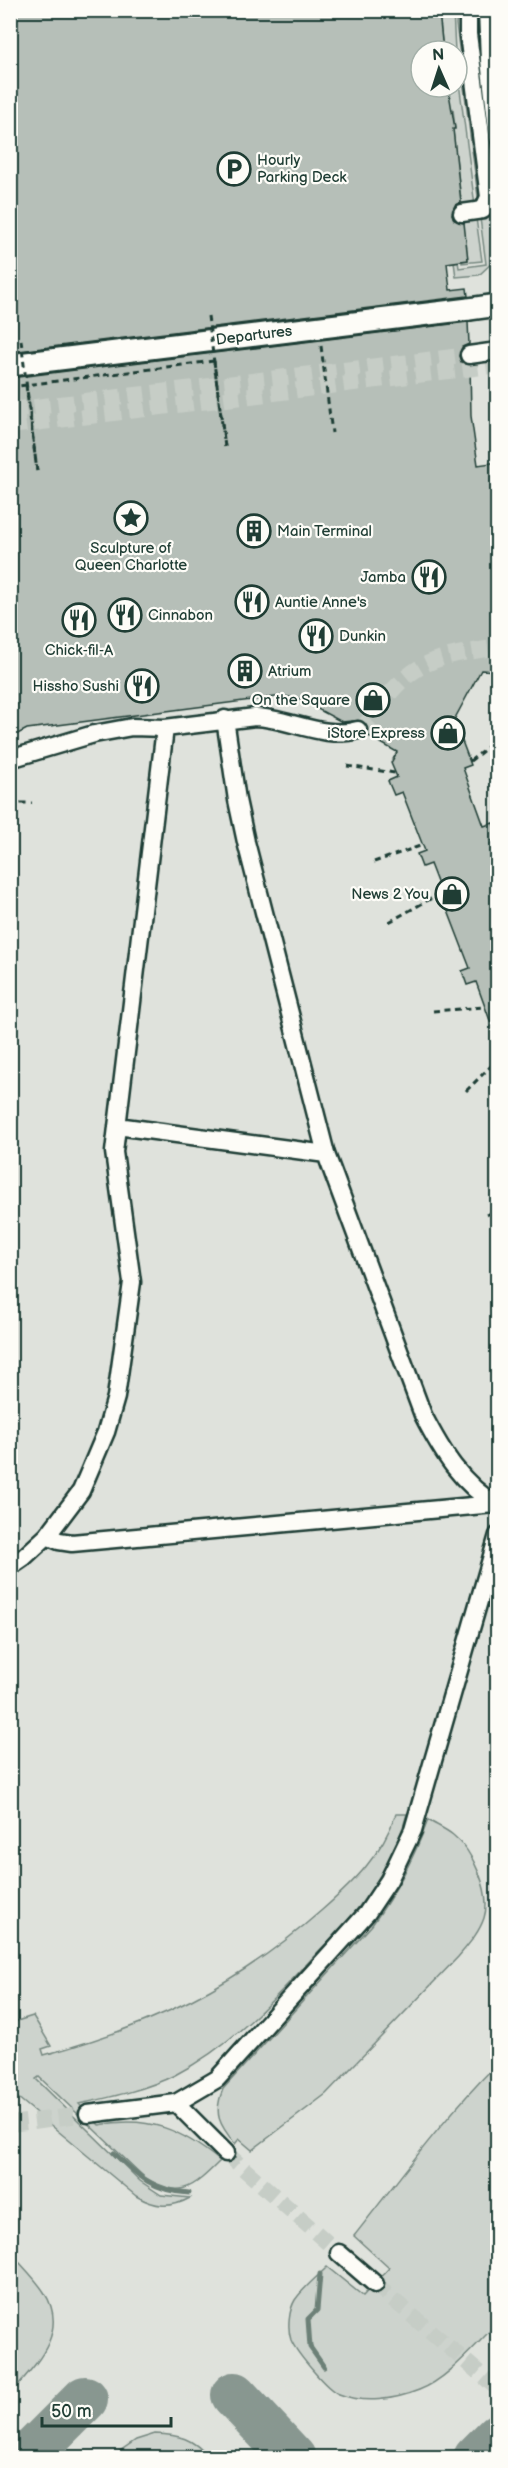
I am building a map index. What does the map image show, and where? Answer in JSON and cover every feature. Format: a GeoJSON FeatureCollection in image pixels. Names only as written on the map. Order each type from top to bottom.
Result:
{"type":"FeatureCollection","features":[{"type":"Feature","properties":{"kind":"main road","name":"Departures"},"geometry":{"type":"LineString","coordinates":[[17,364],[213,351],[319,327],[498,305]]}},
{"type":"Feature","properties":{"kind":"lane"},"geometry":{"type":"LineString","coordinates":[[462,213],[483,210],[489,197],[468,34],[468,10]]}},
{"type":"Feature","properties":{"kind":"lane"},"geometry":{"type":"LineString","coordinates":[[487,10],[489,60],[498,137]]}},
{"type":"Feature","properties":{"kind":"lane"},"geometry":{"type":"LineString","coordinates":[[469,355],[498,351]]}},
{"type":"Feature","properties":{"kind":"lane"},"geometry":{"type":"LineString","coordinates":[[10,759],[94,734],[132,727],[165,728],[225,719],[269,717],[338,733],[345,734],[358,730]]}},
{"type":"Feature","properties":{"kind":"lane"},"geometry":{"type":"LineString","coordinates":[[225,719],[237,800],[246,842],[326,1154],[423,1415],[442,1451],[466,1483],[496,1505]]}},
{"type":"Feature","properties":{"kind":"lane"},"geometry":{"type":"LineString","coordinates":[[10,1567],[47,1536],[65,1515],[89,1473],[106,1432],[116,1397],[132,1282],[114,1152],[165,728]]}},
{"type":"Feature","properties":{"kind":"lane"},"geometry":{"type":"LineString","coordinates":[[117,1126],[326,1154]]}},
{"type":"Feature","properties":{"kind":"lane"},"geometry":{"type":"LineString","coordinates":[[47,1536],[59,1541],[72,1542],[496,1505]]}},
{"type":"Feature","properties":{"kind":"lane"},"geometry":{"type":"LineString","coordinates":[[88,2114],[176,2103],[216,2079],[367,1913],[389,1880],[413,1830],[498,1535]]}},
{"type":"Feature","properties":{"kind":"lane"},"geometry":{"type":"LineString","coordinates":[[176,2103],[226,2152]]}},
{"type":"Feature","properties":{"kind":"lane"},"geometry":{"type":"LineString","coordinates":[[339,2253],[375,2284]]}},
{"type":"Feature","properties":{"kind":"path"},"geometry":{"type":"LineString","coordinates":[[208,316],[225,447],[213,351]]}},
{"type":"Feature","properties":{"kind":"path"},"geometry":{"type":"LineString","coordinates":[[319,327],[332,433]]}},
{"type":"Feature","properties":{"kind":"path"},"geometry":{"type":"LineString","coordinates":[[21,340],[17,364],[30,408]]}},
{"type":"Feature","properties":{"kind":"path"},"geometry":{"type":"LineString","coordinates":[[26,385],[37,471]]}},
{"type":"Feature","properties":{"kind":"path"},"geometry":{"type":"LineString","coordinates":[[470,761],[498,739]]}},
{"type":"Feature","properties":{"kind":"path"},"geometry":{"type":"LineString","coordinates":[[347,766],[395,773]]}},
{"type":"Feature","properties":{"kind":"path"},"geometry":{"type":"LineString","coordinates":[[10,803],[32,803]]}},
{"type":"Feature","properties":{"kind":"path"},"geometry":{"type":"LineString","coordinates":[[374,862],[423,845]]}},
{"type":"Feature","properties":{"kind":"path"},"geometry":{"type":"LineString","coordinates":[[10,886],[16,888]]}},
{"type":"Feature","properties":{"kind":"path"},"geometry":{"type":"LineString","coordinates":[[389,922],[441,893]]}},
{"type":"Feature","properties":{"kind":"path"},"geometry":{"type":"LineString","coordinates":[[433,1011],[485,1007]]}},
{"type":"Feature","properties":{"kind":"path"},"geometry":{"type":"LineString","coordinates":[[465,1091],[498,1059]]}},
{"type":"Feature","properties":{"kind":"path"},"geometry":{"type":"LineString","coordinates":[[486,1215],[498,1210]]}},
{"type":"Feature","properties":{"kind":"shaded area"},"geometry":{"type":"Polygon","coordinates":[[[11,11],[497,11],[497,2457],[11,2458],[11,11]]]}},
{"type":"Feature","properties":{"kind":"shaded area"},"geometry":{"type":"Polygon","coordinates":[[[426,11],[453,11],[454,39],[442,39],[439,12],[426,13],[426,11]]]}},
{"type":"Feature","properties":{"kind":"shaded area"},"geometry":{"type":"Polygon","coordinates":[[[457,11],[462,11],[465,39],[458,39],[457,11]]]}},
{"type":"Feature","properties":{"kind":"shaded area"},"geometry":{"type":"Polygon","coordinates":[[[469,76],[482,196],[479,205],[466,99],[469,99],[469,76]]]}},
{"type":"Feature","properties":{"kind":"shaded area"},"geometry":{"type":"Polygon","coordinates":[[[445,99],[461,99],[475,206],[462,208],[453,131],[445,130],[455,128],[453,109],[442,110],[445,99]]]}},
{"type":"Feature","properties":{"kind":"shaded area"},"geometry":{"type":"Polygon","coordinates":[[[497,198],[492,246],[494,261],[479,275],[456,277],[454,262],[458,261],[459,268],[486,264],[480,218],[497,198]]]}},
{"type":"Feature","properties":{"kind":"shaded area"},"geometry":{"type":"Polygon","coordinates":[[[476,218],[482,261],[462,263],[468,260],[463,220],[476,218]]]}},
{"type":"Feature","properties":{"kind":"shaded area"},"geometry":{"type":"Polygon","coordinates":[[[396,1814],[407,1814],[403,1828],[390,1857],[366,1897],[344,1925],[284,1989],[250,2021],[215,2050],[175,2075],[140,2089],[79,2104],[99,2125],[117,2122],[149,2124],[178,2133],[192,2141],[220,2161],[202,2178],[185,2188],[166,2188],[156,2184],[143,2176],[39,2077],[36,2079],[140,2181],[161,2195],[190,2198],[176,2204],[163,2205],[136,2196],[11,2092],[11,2027],[17,2021],[33,2016],[51,2046],[42,2049],[44,2055],[122,2030],[192,2000],[258,1960],[334,1900],[356,1878],[383,1843],[396,1814]]]}},
{"type":"Feature","properties":{"kind":"shaded area"},"geometry":{"type":"Polygon","coordinates":[[[428,1820],[453,1835],[474,1862],[483,1885],[486,1908],[479,1929],[458,1957],[326,2094],[252,2150],[239,2139],[235,2144],[219,2118],[218,2105],[223,2089],[372,1925],[404,1874],[428,1820]]]}},
{"type":"Feature","properties":{"kind":"shaded area"},"geometry":{"type":"Polygon","coordinates":[[[497,2064],[498,2318],[495,2326],[450,2370],[419,2390],[379,2400],[359,2399],[339,2394],[327,2386],[312,2370],[291,2340],[289,2325],[293,2304],[302,2291],[327,2267],[363,2296],[389,2268],[354,2236],[441,2126],[497,2064]]]}},
{"type":"Feature","properties":{"kind":"shaded area"},"geometry":{"type":"Polygon","coordinates":[[[11,2253],[44,2292],[51,2307],[53,2321],[52,2334],[47,2347],[11,2393],[11,2253]]]}},
{"type":"Feature","properties":{"kind":"shaded area"},"geometry":{"type":"Polygon","coordinates":[[[155,2434],[172,2435],[185,2439],[209,2457],[111,2457],[136,2440],[155,2434]]]}},
{"type":"Feature","properties":{"kind":"building","name":"Hourly Parking Deck"},"geometry":{"type":"Polygon","coordinates":[[[10,10],[439,12],[442,39],[409,39],[409,99],[450,99],[461,202],[455,205],[452,214],[454,220],[464,223],[468,260],[447,263],[450,290],[467,288],[468,296],[10,352],[10,10]]]}},
{"type":"Feature","properties":{"kind":"building"},"geometry":{"type":"Polygon","coordinates":[[[468,322],[469,344],[462,347],[459,356],[461,362],[470,365],[471,416],[478,465],[498,462],[498,671],[481,670],[454,720],[471,765],[463,768],[484,826],[493,823],[498,834],[498,838],[491,841],[498,859],[496,1037],[476,982],[467,985],[462,971],[470,968],[430,864],[422,867],[417,854],[425,851],[402,792],[394,795],[388,781],[397,777],[391,763],[397,752],[367,735],[368,728],[362,720],[342,722],[299,699],[283,696],[27,729],[10,738],[10,378],[468,322]]]}},
{"type":"Feature","properties":{"kind":"waterway"},"geometry":{"type":"LineString","coordinates":[[114,2153],[131,2169],[156,2186],[189,2193]]}},
{"type":"Feature","properties":{"kind":"waterway"},"geometry":{"type":"LineString","coordinates":[[320,2274],[317,2310],[308,2319],[310,2347],[324,2367]]}},
{"type":"Feature","properties":{"kind":"taxiway"},"geometry":{"type":"LineString","coordinates":[[234,2395],[293,2458]]}},
{"type":"Feature","properties":{"kind":"taxiway"},"geometry":{"type":"LineString","coordinates":[[26,2458],[85,2399]]}},
{"type":"Feature","properties":{"kind":"taxiway"},"geometry":{"type":"LineString","coordinates":[[476,2458],[498,2436]]}},
{"type":"Feature","properties":{"kind":"tunnel"},"geometry":{"type":"LineString","coordinates":[[10,410],[469,355]]}},
{"type":"Feature","properties":{"kind":"tunnel"},"geometry":{"type":"LineString","coordinates":[[10,426],[498,365]]}},
{"type":"Feature","properties":{"kind":"tunnel"},"geometry":{"type":"LineString","coordinates":[[358,730],[372,717],[392,691],[416,670],[428,663],[453,655],[498,647]]}},
{"type":"Feature","properties":{"kind":"tunnel"},"geometry":{"type":"LineString","coordinates":[[10,2124],[88,2114]]}},
{"type":"Feature","properties":{"kind":"tunnel"},"geometry":{"type":"LineString","coordinates":[[226,2153],[339,2253]]}},
{"type":"Feature","properties":{"kind":"tunnel"},"geometry":{"type":"LineString","coordinates":[[375,2284],[498,2389]]}},
{"type":"Feature","properties":{"kind":"place","name":"Hourly Parking Deck"},"geometry":{"type":"Point","coordinates":[234,169]}},
{"type":"Feature","properties":{"kind":"place","name":"Sculpture of Queen Charlotte"},"geometry":{"type":"Point","coordinates":[131,518]}},
{"type":"Feature","properties":{"kind":"place","name":"Main Terminal"},"geometry":{"type":"Point","coordinates":[254,531]}},
{"type":"Feature","properties":{"kind":"place","name":"Jamba"},"geometry":{"type":"Point","coordinates":[429,577]}},
{"type":"Feature","properties":{"kind":"place","name":"Auntie Anne's"},"geometry":{"type":"Point","coordinates":[252,602]}},
{"type":"Feature","properties":{"kind":"place","name":"Cinnabon"},"geometry":{"type":"Point","coordinates":[125,615]}},
{"type":"Feature","properties":{"kind":"place","name":"Chick-fil-A"},"geometry":{"type":"Point","coordinates":[79,620]}},
{"type":"Feature","properties":{"kind":"place","name":"Dunkin"},"geometry":{"type":"Point","coordinates":[316,636]}},
{"type":"Feature","properties":{"kind":"place","name":"Atrium"},"geometry":{"type":"Point","coordinates":[245,671]}},
{"type":"Feature","properties":{"kind":"place","name":"Hissho Sushi"},"geometry":{"type":"Point","coordinates":[142,686]}},
{"type":"Feature","properties":{"kind":"place","name":"On the Square"},"geometry":{"type":"Point","coordinates":[373,700]}},
{"type":"Feature","properties":{"kind":"place","name":"iStore Express"},"geometry":{"type":"Point","coordinates":[448,733]}},
{"type":"Feature","properties":{"kind":"place","name":"News 2 You"},"geometry":{"type":"Point","coordinates":[452,894]}}]}
